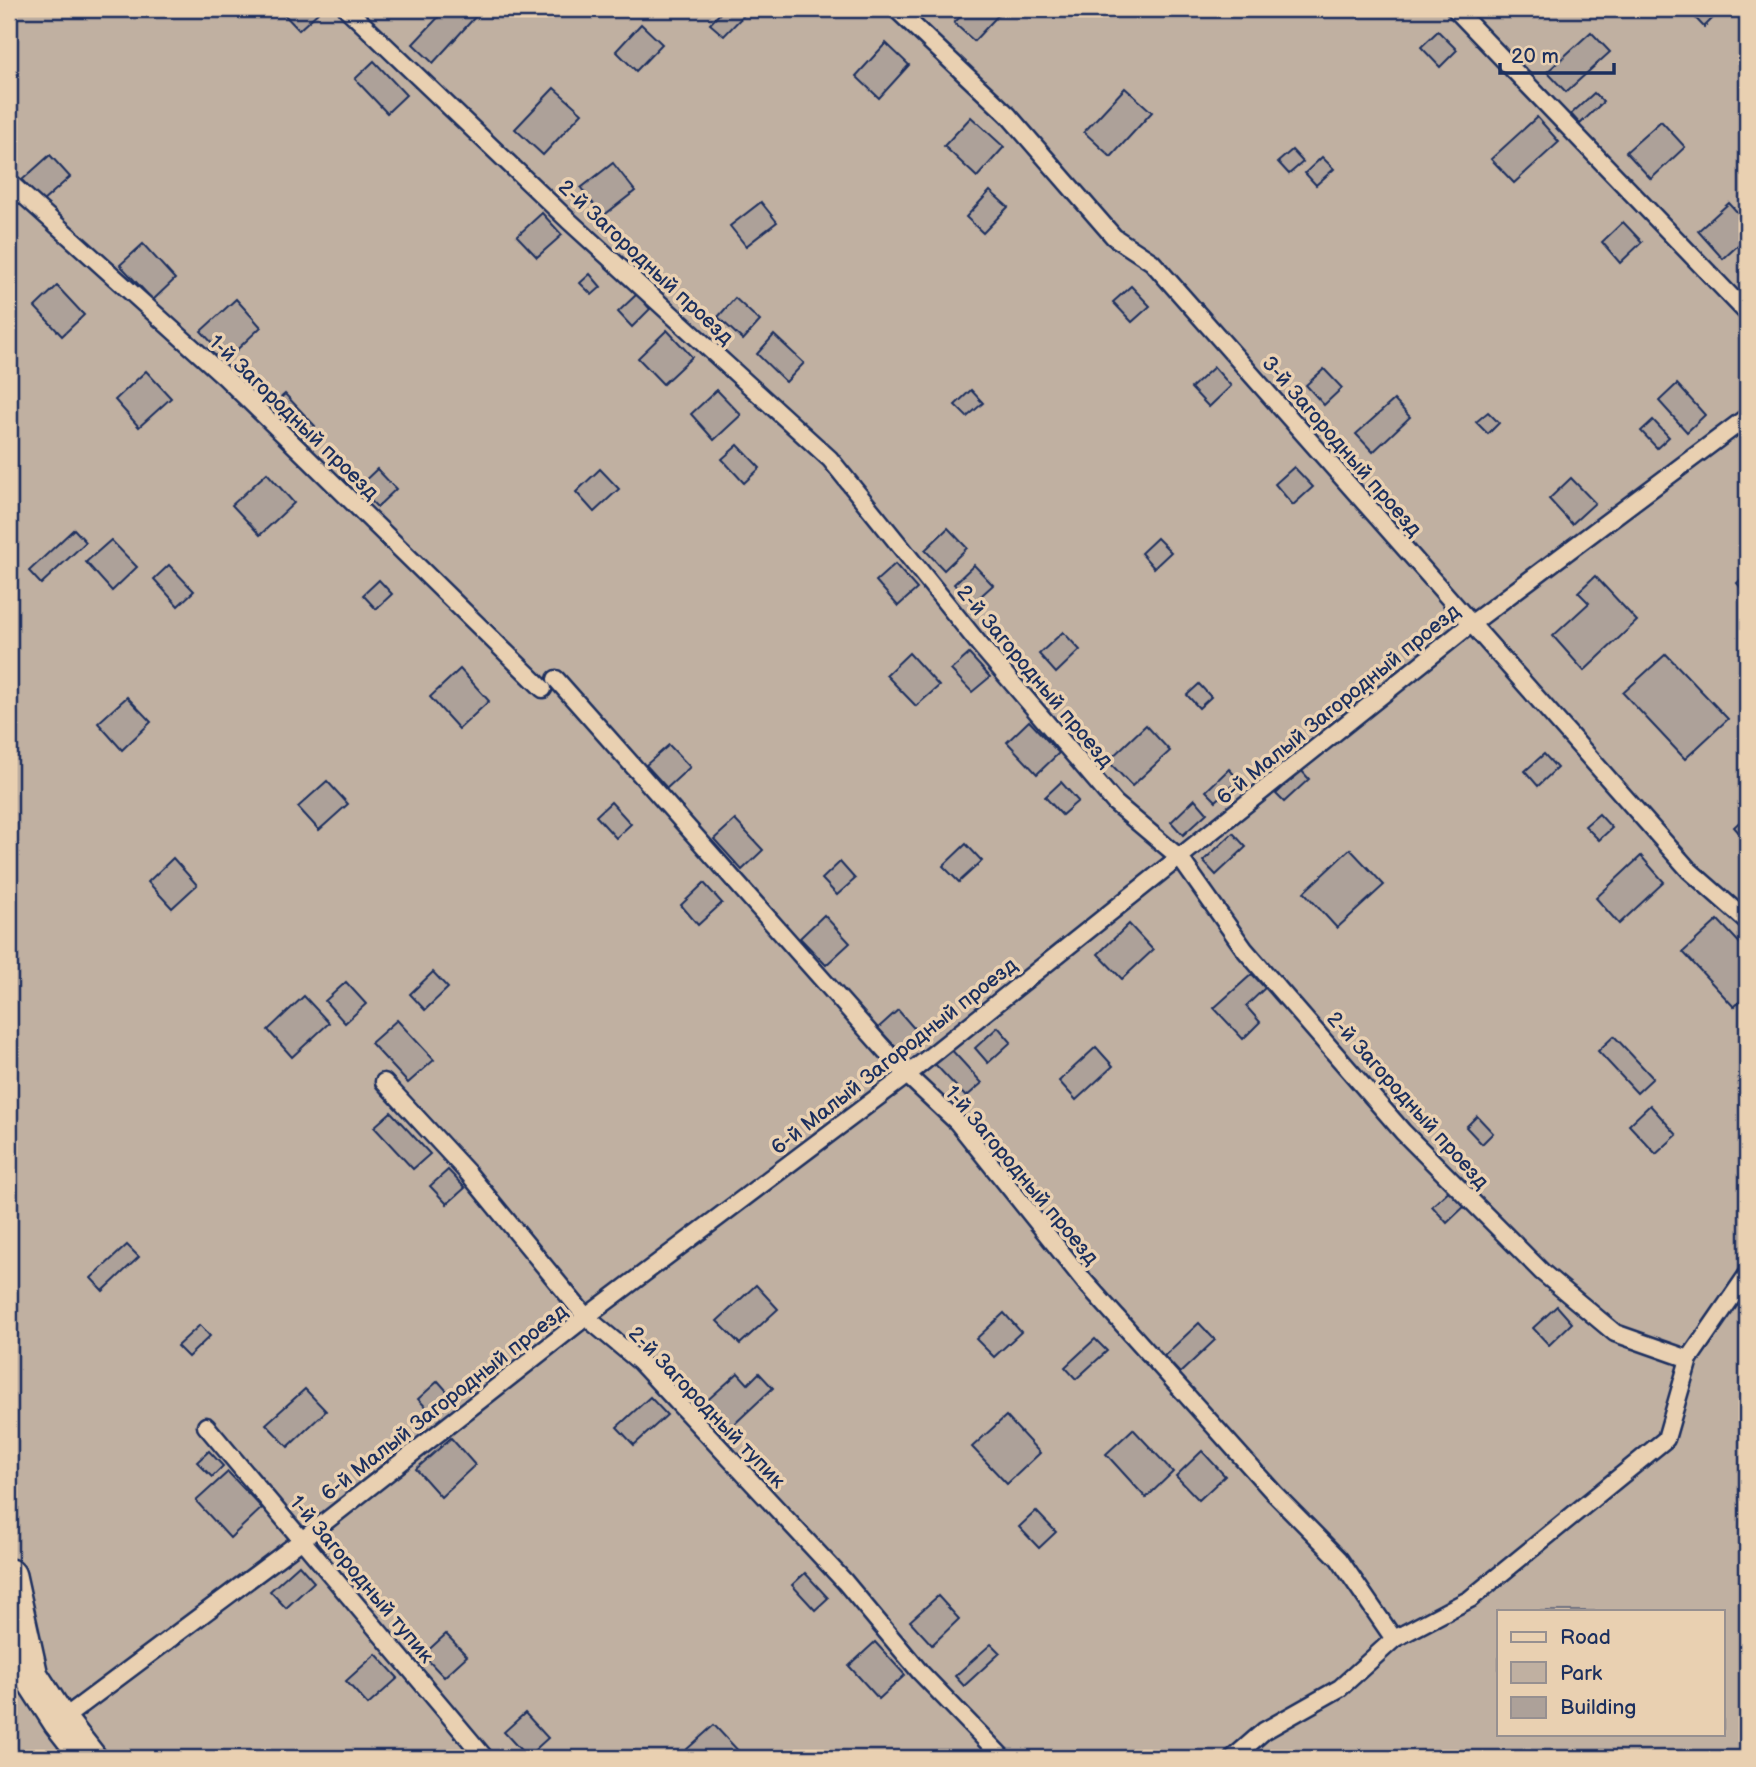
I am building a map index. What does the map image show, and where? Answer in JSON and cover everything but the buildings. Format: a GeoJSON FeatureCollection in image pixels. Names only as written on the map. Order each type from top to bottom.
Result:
{"type":"FeatureCollection","features":[{"type":"Feature","properties":{"kind":"street"},"geometry":{"type":"LineString","coordinates":[[9,1576],[31,1676],[60,1721],[89,1758]]}},
{"type":"Feature","properties":{"kind":"lane","name":"2-й Загородный проезд"},"geometry":{"type":"LineString","coordinates":[[347,9],[568,220],[830,459],[979,644],[1115,803],[1180,858],[1245,950],[1403,1132],[1542,1272],[1615,1333],[1689,1359]]}},
{"type":"Feature","properties":{"kind":"lane","name":"3-й Загородный проезд"},"geometry":{"type":"LineString","coordinates":[[896,9],[1008,115],[1114,237],[1152,262],[1689,870],[1747,921]]}},
{"type":"Feature","properties":{"kind":"lane"},"geometry":{"type":"LineString","coordinates":[[1455,9],[1747,313]]}},
{"type":"Feature","properties":{"kind":"lane","name":"1-й Загородный проезд"},"geometry":{"type":"LineString","coordinates":[[9,182],[225,377],[550,684],[907,1075],[957,1122],[1085,1282],[1275,1493],[1339,1559],[1394,1639]]}},
{"type":"Feature","properties":{"kind":"lane","name":"6-й Малый Загородный проезд"},"geometry":{"type":"LineString","coordinates":[[60,1721],[302,1540],[586,1317],[907,1075],[1471,624],[1747,417]]}},
{"type":"Feature","properties":{"kind":"lane","name":"2-й Загородный тупик"},"geometry":{"type":"LineString","coordinates":[[384,1082],[468,1173],[586,1317],[649,1372],[845,1582],[920,1672],[1003,1758]]}},
{"type":"Feature","properties":{"kind":"lane"},"geometry":{"type":"LineString","coordinates":[[1233,1758],[1264,1731],[1340,1688],[1394,1639],[1470,1599],[1666,1439],[1689,1359],[1747,1275]]}},
{"type":"Feature","properties":{"kind":"lane","name":"1-й Загородный тупик"},"geometry":{"type":"LineString","coordinates":[[206,1426],[485,1758]]}},
{"type":"Feature","properties":{"kind":"green space"},"geometry":{"type":"Polygon","coordinates":[[[9,9],[1747,9],[1747,1758],[9,1758],[9,9]]]}}]}
